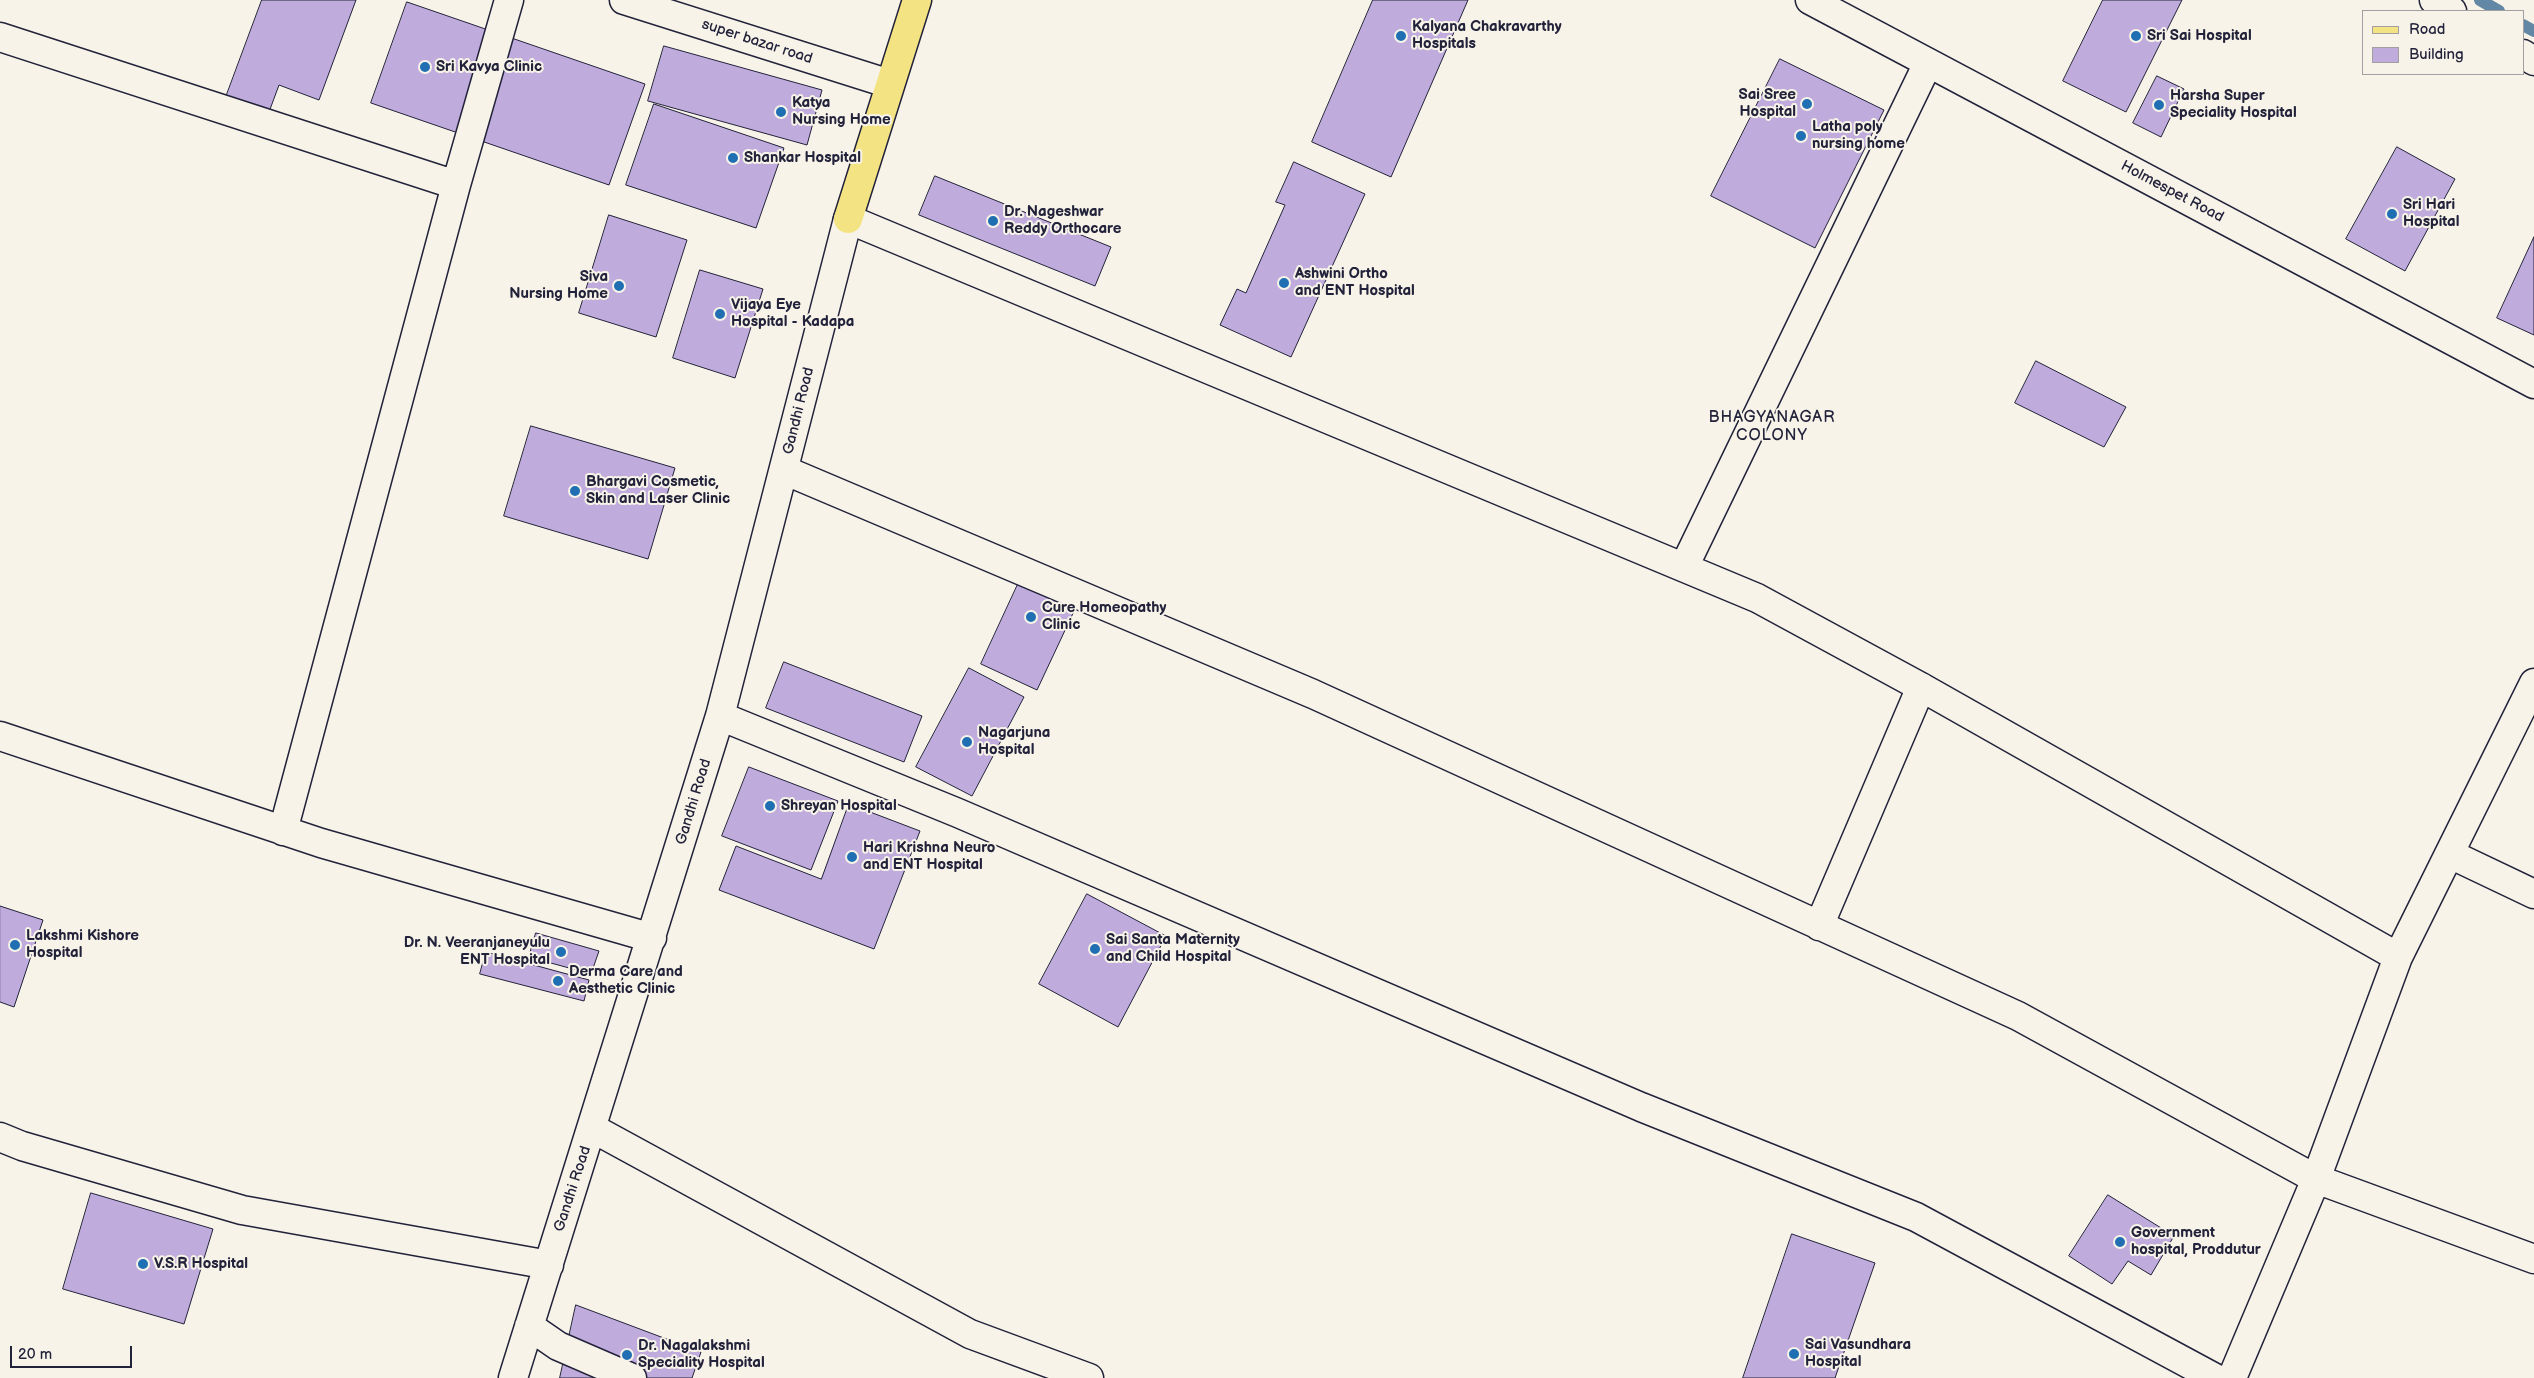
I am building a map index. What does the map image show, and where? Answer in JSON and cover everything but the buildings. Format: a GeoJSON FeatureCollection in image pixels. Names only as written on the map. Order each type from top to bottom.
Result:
{"type":"FeatureCollection","features":[{"type":"Feature","properties":{"kind":"main road"},"geometry":{"type":"LineString","coordinates":[[848,219],[917,0]]}},
{"type":"Feature","properties":{"kind":"street"},"geometry":{"type":"LineString","coordinates":[[283,830],[456,186],[509,0]]}},
{"type":"Feature","properties":{"kind":"street","name":"super bazar road"},"geometry":{"type":"LineString","coordinates":[[624,0],[890,84]]}},
{"type":"Feature","properties":{"kind":"street","name":"Holmespet Road"},"geometry":{"type":"LineString","coordinates":[[1810,0],[2534,384]]}},
{"type":"Feature","properties":{"kind":"street"},"geometry":{"type":"LineString","coordinates":[[2434,0],[2450,10]]}},
{"type":"Feature","properties":{"kind":"street"},"geometry":{"type":"LineString","coordinates":[[0,37],[456,186]]}},
{"type":"Feature","properties":{"kind":"street"},"geometry":{"type":"LineString","coordinates":[[1684,567],[1928,63]]}},
{"type":"Feature","properties":{"kind":"street"},"geometry":{"type":"LineString","coordinates":[[848,219],[1757,598],[1921,687],[2398,957]]}},
{"type":"Feature","properties":{"kind":"street","name":"Gandhi Road"},"geometry":{"type":"LineString","coordinates":[[513,1378],[720,716],[848,219]]}},
{"type":"Feature","properties":{"kind":"street"},"geometry":{"type":"LineString","coordinates":[[784,470],[1313,694],[2018,1016],[2316,1179],[2534,1259]]}},
{"type":"Feature","properties":{"kind":"street"},"geometry":{"type":"LineString","coordinates":[[2232,1378],[2316,1179],[2398,957],[2534,684]]}},
{"type":"Feature","properties":{"kind":"street"},"geometry":{"type":"LineString","coordinates":[[1819,926],[1921,687]]}},
{"type":"Feature","properties":{"kind":"street"},"geometry":{"type":"LineString","coordinates":[[720,716],[958,813],[1641,1107],[1916,1216],[2215,1378]]}},
{"type":"Feature","properties":{"kind":"street"},"geometry":{"type":"LineString","coordinates":[[0,736],[283,830],[652,938]]}},
{"type":"Feature","properties":{"kind":"street"},"geometry":{"type":"LineString","coordinates":[[2450,854],[2534,894]]}},
{"type":"Feature","properties":{"kind":"street"},"geometry":{"type":"LineString","coordinates":[[592,1128],[970,1334],[1089,1378]]}},
{"type":"Feature","properties":{"kind":"street"},"geometry":{"type":"LineString","coordinates":[[0,1137],[22,1146],[242,1210],[548,1265]]}},
{"type":"Feature","properties":{"kind":"street"},"geometry":{"type":"LineString","coordinates":[[529,1326],[558,1346],[632,1378]]}},
{"type":"Feature","properties":{"kind":"waterway"},"geometry":{"type":"LineString","coordinates":[[2480,0],[2497,10]]}},
{"type":"Feature","properties":{"kind":"waterway"},"geometry":{"type":"LineString","coordinates":[[2524,26],[2534,31]]}},
{"type":"Feature","properties":{"kind":"place","name":"Kalyana Chakravarthy Hospitals"},"geometry":{"type":"Point","coordinates":[1401,36]}},
{"type":"Feature","properties":{"kind":"place","name":"Sri Sai Hospital"},"geometry":{"type":"Point","coordinates":[2136,36]}},
{"type":"Feature","properties":{"kind":"place","name":"Sri Kavya Clinic"},"geometry":{"type":"Point","coordinates":[425,67]}},
{"type":"Feature","properties":{"kind":"place","name":"Sai Sree Hospital"},"geometry":{"type":"Point","coordinates":[1807,104]}},
{"type":"Feature","properties":{"kind":"place","name":"Harsha Super Speciality Hospital"},"geometry":{"type":"Point","coordinates":[2159,105]}},
{"type":"Feature","properties":{"kind":"place","name":"Katya Nursing Home"},"geometry":{"type":"Point","coordinates":[781,112]}},
{"type":"Feature","properties":{"kind":"place","name":"Latha poly nursing home"},"geometry":{"type":"Point","coordinates":[1801,136]}},
{"type":"Feature","properties":{"kind":"place","name":"Shankar Hospital"},"geometry":{"type":"Point","coordinates":[733,158]}},
{"type":"Feature","properties":{"kind":"place","name":"Sri Hari Hospital"},"geometry":{"type":"Point","coordinates":[2392,214]}},
{"type":"Feature","properties":{"kind":"place","name":"Dr. Nageshwar Reddy Orthocare"},"geometry":{"type":"Point","coordinates":[993,221]}},
{"type":"Feature","properties":{"kind":"place","name":"Ashwini Ortho and ENT Hospital"},"geometry":{"type":"Point","coordinates":[1284,283]}},
{"type":"Feature","properties":{"kind":"place","name":"Siva Nursing Home"},"geometry":{"type":"Point","coordinates":[619,286]}},
{"type":"Feature","properties":{"kind":"place","name":"Vijaya Eye Hospital - Kadapa"},"geometry":{"type":"Point","coordinates":[720,314]}},
{"type":"Feature","properties":{"kind":"place","name":"Bhargavi Cosmetic, Skin and Laser Clinic"},"geometry":{"type":"Point","coordinates":[575,491]}},
{"type":"Feature","properties":{"kind":"place","name":"Cure Homeopathy Clinic"},"geometry":{"type":"Point","coordinates":[1031,617]}},
{"type":"Feature","properties":{"kind":"place","name":"Nagarjuna Hospital"},"geometry":{"type":"Point","coordinates":[967,742]}},
{"type":"Feature","properties":{"kind":"place","name":"Shreyan Hospital"},"geometry":{"type":"Point","coordinates":[770,806]}},
{"type":"Feature","properties":{"kind":"place","name":"Hari Krishna Neuro and ENT Hospital"},"geometry":{"type":"Point","coordinates":[852,857]}},
{"type":"Feature","properties":{"kind":"place","name":"Lakshmi Kishore Hospital"},"geometry":{"type":"Point","coordinates":[15,945]}},
{"type":"Feature","properties":{"kind":"place","name":"Sai Santa Maternity and Child Hospital"},"geometry":{"type":"Point","coordinates":[1095,949]}},
{"type":"Feature","properties":{"kind":"place","name":"Dr. N. Veeranjaneyulu ENT Hospital"},"geometry":{"type":"Point","coordinates":[561,952]}},
{"type":"Feature","properties":{"kind":"place","name":"Derma Care and Aesthetic Clinic"},"geometry":{"type":"Point","coordinates":[558,981]}},
{"type":"Feature","properties":{"kind":"place","name":"Government hospital, Proddutur"},"geometry":{"type":"Point","coordinates":[2120,1242]}},
{"type":"Feature","properties":{"kind":"place","name":"V.S.R Hospital"},"geometry":{"type":"Point","coordinates":[143,1264]}},
{"type":"Feature","properties":{"kind":"place","name":"Sai Vasundhara Hospital"},"geometry":{"type":"Point","coordinates":[1794,1354]}},
{"type":"Feature","properties":{"kind":"place","name":"Dr. Nagalakshmi Speciality Hospital"},"geometry":{"type":"Point","coordinates":[627,1355]}},
{"type":"Feature","properties":{"kind":"district","name":"BHAGYANAGAR COLONY"},"geometry":{"type":"Point","coordinates":[1772,427]}}]}
